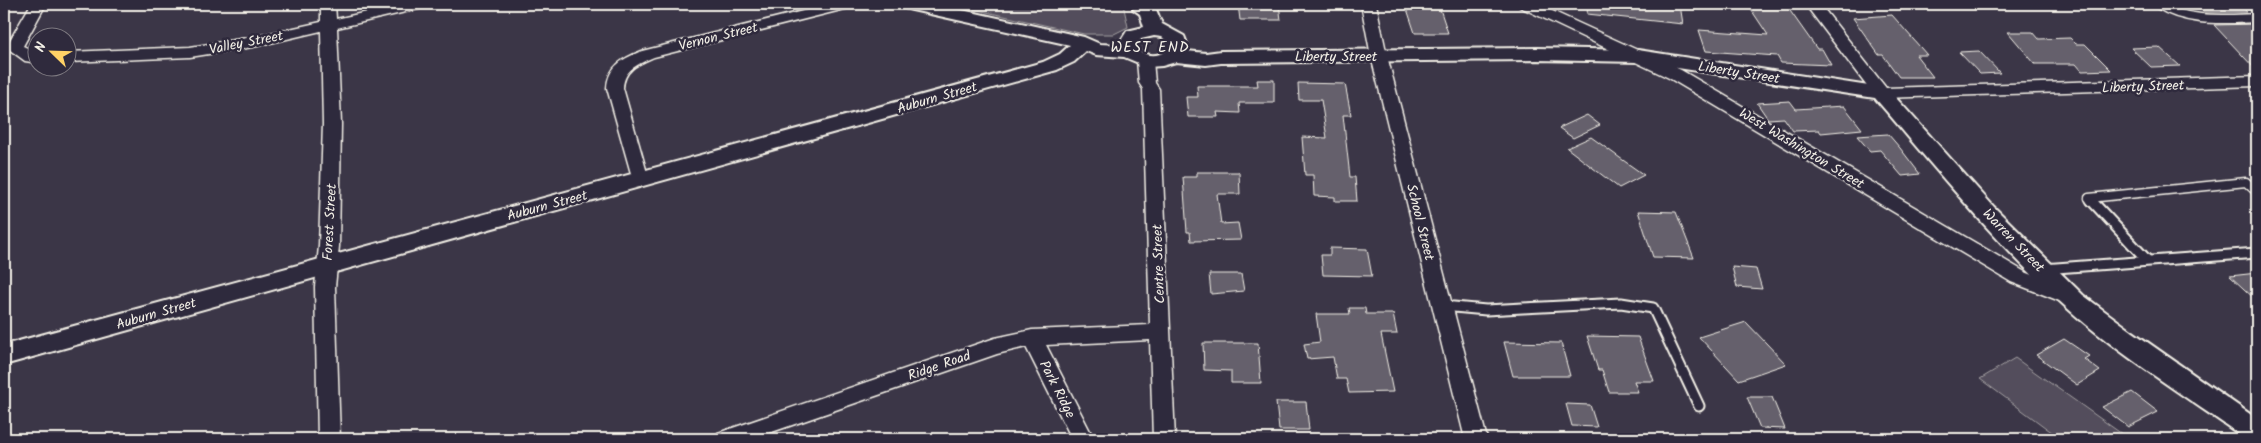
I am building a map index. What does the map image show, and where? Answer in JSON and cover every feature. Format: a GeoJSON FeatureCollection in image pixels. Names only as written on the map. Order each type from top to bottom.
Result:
{"type":"FeatureCollection","features":[{"type":"Feature","properties":{"kind":"street"},"geometry":{"type":"LineString","coordinates":[[28,55],[14,47],[38,4]]}},
{"type":"Feature","properties":{"kind":"street","name":"Forest Street"},"geometry":{"type":"LineString","coordinates":[[328,4],[332,124],[329,246],[325,287],[329,439]]}},
{"type":"Feature","properties":{"kind":"street","name":"Valley Street"},"geometry":{"type":"LineString","coordinates":[[78,57],[190,52],[253,42],[422,4]]}},
{"type":"Feature","properties":{"kind":"street","name":"Vernon Street"},"geometry":{"type":"LineString","coordinates":[[640,180],[615,88],[614,79],[620,68],[648,54],[848,4]]}},
{"type":"Feature","properties":{"kind":"street","name":"Liberty Street"},"geometry":{"type":"LineString","coordinates":[[912,4],[1084,43],[1096,49],[1151,49],[1206,59],[1221,57],[1537,54],[1638,56],[1880,94],[2257,82]]}},
{"type":"Feature","properties":{"kind":"street","name":"School Street"},"geometry":{"type":"LineString","coordinates":[[1368,4],[1379,56],[1476,439]]}},
{"type":"Feature","properties":{"kind":"street","name":"West Washington Street"},"geometry":{"type":"LineString","coordinates":[[1525,4],[1675,74],[2018,277],[2075,301]]}},
{"type":"Feature","properties":{"kind":"street","name":"Warren Street"},"geometry":{"type":"LineString","coordinates":[[1812,4],[1880,94],[1986,212],[2041,269],[2075,301],[2124,339],[2257,433]]}},
{"type":"Feature","properties":{"kind":"street","name":"Centre Street"},"geometry":{"type":"LineString","coordinates":[[1151,49],[1173,36],[1154,27],[1148,11],[1142,6],[1138,13],[1151,49],[1158,82],[1151,89],[1164,439]]}},
{"type":"Feature","properties":{"kind":"street","name":"Auburn Street"},"geometry":{"type":"LineString","coordinates":[[4,356],[1050,66],[1067,58],[1084,43]]}},
{"type":"Feature","properties":{"kind":"street","name":"Ridge Road"},"geometry":{"type":"LineString","coordinates":[[726,439],[768,432],[995,346],[1032,338],[1160,332]]}},
{"type":"Feature","properties":{"kind":"street","name":"Park Ridge"},"geometry":{"type":"LineString","coordinates":[[1032,338],[1084,439]]}},
{"type":"Feature","properties":{"kind":"lane"},"geometry":{"type":"LineString","coordinates":[[2158,4],[2166,11],[2213,19],[2257,18]]}},
{"type":"Feature","properties":{"kind":"lane"},"geometry":{"type":"LineString","coordinates":[[2147,260],[2088,198],[2246,182],[2257,192]]}},
{"type":"Feature","properties":{"kind":"lane"},"geometry":{"type":"LineString","coordinates":[[2041,269],[2257,253]]}},
{"type":"Feature","properties":{"kind":"lane"},"geometry":{"type":"LineString","coordinates":[[1442,306],[1486,310],[1622,304],[1653,308],[1659,317],[1699,406]]}},
{"type":"Feature","properties":{"kind":"shaded area"},"geometry":{"type":"Polygon","coordinates":[[[951,4],[1123,4],[1128,27],[1114,34],[1084,34],[951,4]]]}},
{"type":"Feature","properties":{"kind":"shaded area"},"geometry":{"type":"Polygon","coordinates":[[[2015,358],[2129,439],[2061,439],[1980,379],[2015,358]]]}},
{"type":"Feature","properties":{"kind":"building"},"geometry":{"type":"Polygon","coordinates":[[[1238,4],[1279,4],[1281,20],[1240,20],[1238,4]]]}},
{"type":"Feature","properties":{"kind":"building"},"geometry":{"type":"Polygon","coordinates":[[[1588,4],[1680,5],[1683,24],[1587,14],[1588,4]]]}},
{"type":"Feature","properties":{"kind":"building"},"geometry":{"type":"Polygon","coordinates":[[[2196,4],[2239,4],[2247,12],[2203,12],[2196,4]]]}},
{"type":"Feature","properties":{"kind":"building"},"geometry":{"type":"Polygon","coordinates":[[[1750,8],[1788,8],[1817,49],[1822,49],[1831,65],[1781,63],[1777,56],[1706,51],[1699,30],[1768,35],[1750,8]]]}},
{"type":"Feature","properties":{"kind":"building"},"geometry":{"type":"Polygon","coordinates":[[[1407,9],[1440,9],[1448,33],[1415,33],[1407,9]]]}},
{"type":"Feature","properties":{"kind":"building"},"geometry":{"type":"Polygon","coordinates":[[[1892,15],[1927,55],[1916,55],[1933,77],[1899,77],[1883,55],[1879,55],[1853,18],[1892,15]]]}},
{"type":"Feature","properties":{"kind":"building"},"geometry":{"type":"Polygon","coordinates":[[[2257,24],[2257,71],[2214,25],[2257,24]]]}},
{"type":"Feature","properties":{"kind":"building"},"geometry":{"type":"Polygon","coordinates":[[[2008,32],[2033,32],[2039,39],[2070,38],[2076,44],[2085,44],[2111,70],[2082,71],[2076,64],[2035,64],[2008,32]]]}},
{"type":"Feature","properties":{"kind":"building"},"geometry":{"type":"Polygon","coordinates":[[[2159,47],[2180,66],[2151,67],[2131,48],[2159,47]]]}},
{"type":"Feature","properties":{"kind":"building"},"geometry":{"type":"Polygon","coordinates":[[[1979,51],[2000,73],[1980,74],[1959,52],[1979,51]]]}},
{"type":"Feature","properties":{"kind":"building"},"geometry":{"type":"Polygon","coordinates":[[[1257,80],[1274,80],[1274,103],[1239,103],[1240,113],[1217,112],[1218,117],[1188,117],[1186,97],[1198,97],[1197,86],[1258,86],[1257,80]]]}},
{"type":"Feature","properties":{"kind":"building"},"geometry":{"type":"Polygon","coordinates":[[[1298,83],[1345,84],[1351,115],[1343,115],[1350,177],[1355,177],[1357,201],[1335,201],[1335,197],[1314,196],[1313,175],[1305,175],[1302,137],[1327,138],[1321,100],[1299,100],[1298,83]]]}},
{"type":"Feature","properties":{"kind":"building"},"geometry":{"type":"Polygon","coordinates":[[[1790,101],[1796,109],[1844,106],[1862,129],[1821,133],[1819,130],[1793,131],[1784,118],[1768,119],[1757,103],[1790,101]]]}},
{"type":"Feature","properties":{"kind":"building"},"geometry":{"type":"Polygon","coordinates":[[[1587,115],[1600,125],[1573,138],[1559,128],[1587,115]]]}},
{"type":"Feature","properties":{"kind":"building"},"geometry":{"type":"Polygon","coordinates":[[[1888,134],[1920,174],[1902,176],[1880,150],[1870,151],[1857,136],[1888,134]]]}},
{"type":"Feature","properties":{"kind":"building"},"geometry":{"type":"Polygon","coordinates":[[[1591,137],[1644,175],[1619,188],[1567,148],[1591,137]]]}},
{"type":"Feature","properties":{"kind":"building"},"geometry":{"type":"Polygon","coordinates":[[[1197,172],[1239,172],[1240,194],[1217,194],[1221,224],[1238,223],[1241,240],[1191,241],[1190,232],[1187,232],[1183,177],[1197,177],[1197,172]]]}},
{"type":"Feature","properties":{"kind":"building"},"geometry":{"type":"Polygon","coordinates":[[[1638,211],[1676,212],[1694,258],[1653,257],[1638,211]]]}},
{"type":"Feature","properties":{"kind":"building"},"geometry":{"type":"Polygon","coordinates":[[[1330,248],[1367,249],[1372,276],[1323,275],[1321,255],[1330,255],[1330,248]]]}},
{"type":"Feature","properties":{"kind":"building"},"geometry":{"type":"Polygon","coordinates":[[[1732,267],[1756,269],[1762,289],[1737,287],[1732,267]]]}},
{"type":"Feature","properties":{"kind":"building"},"geometry":{"type":"Polygon","coordinates":[[[2257,273],[2257,301],[2230,276],[2257,273]]]}},
{"type":"Feature","properties":{"kind":"building"},"geometry":{"type":"Polygon","coordinates":[[[1209,274],[1241,274],[1244,291],[1211,294],[1209,274]]]}},
{"type":"Feature","properties":{"kind":"building"},"geometry":{"type":"Polygon","coordinates":[[[1349,308],[1365,308],[1366,314],[1393,314],[1397,334],[1381,334],[1393,392],[1349,393],[1346,379],[1337,379],[1333,357],[1307,359],[1304,344],[1320,342],[1316,314],[1350,314],[1349,308]]]}},
{"type":"Feature","properties":{"kind":"building"},"geometry":{"type":"Polygon","coordinates":[[[1746,322],[1786,364],[1739,380],[1699,337],[1746,322]]]}},
{"type":"Feature","properties":{"kind":"building"},"geometry":{"type":"Polygon","coordinates":[[[1587,336],[1638,337],[1654,381],[1634,381],[1638,392],[1609,392],[1602,370],[1598,370],[1587,336]]]}},
{"type":"Feature","properties":{"kind":"building"},"geometry":{"type":"Polygon","coordinates":[[[2064,339],[2089,356],[2084,359],[2100,371],[2077,385],[2036,355],[2064,339]]]}},
{"type":"Feature","properties":{"kind":"building"},"geometry":{"type":"Polygon","coordinates":[[[1504,342],[1561,343],[1570,376],[1513,376],[1504,342]]]}},
{"type":"Feature","properties":{"kind":"building"},"geometry":{"type":"Polygon","coordinates":[[[1203,343],[1258,343],[1261,383],[1231,383],[1231,371],[1204,370],[1203,343]]]}},
{"type":"Feature","properties":{"kind":"building"},"geometry":{"type":"Polygon","coordinates":[[[2132,392],[2158,412],[2128,427],[2102,407],[2132,392]]]}},
{"type":"Feature","properties":{"kind":"building"},"geometry":{"type":"Polygon","coordinates":[[[1747,397],[1772,397],[1785,429],[1760,428],[1747,397]]]}},
{"type":"Feature","properties":{"kind":"building"},"geometry":{"type":"Polygon","coordinates":[[[1276,402],[1306,402],[1309,430],[1279,430],[1276,402]]]}},
{"type":"Feature","properties":{"kind":"building"},"geometry":{"type":"Polygon","coordinates":[[[1566,404],[1590,405],[1597,427],[1572,426],[1566,404]]]}},
{"type":"Feature","properties":{"kind":"district","name":"WEST END"},"geometry":{"type":"Point","coordinates":[1150,47]}}]}
